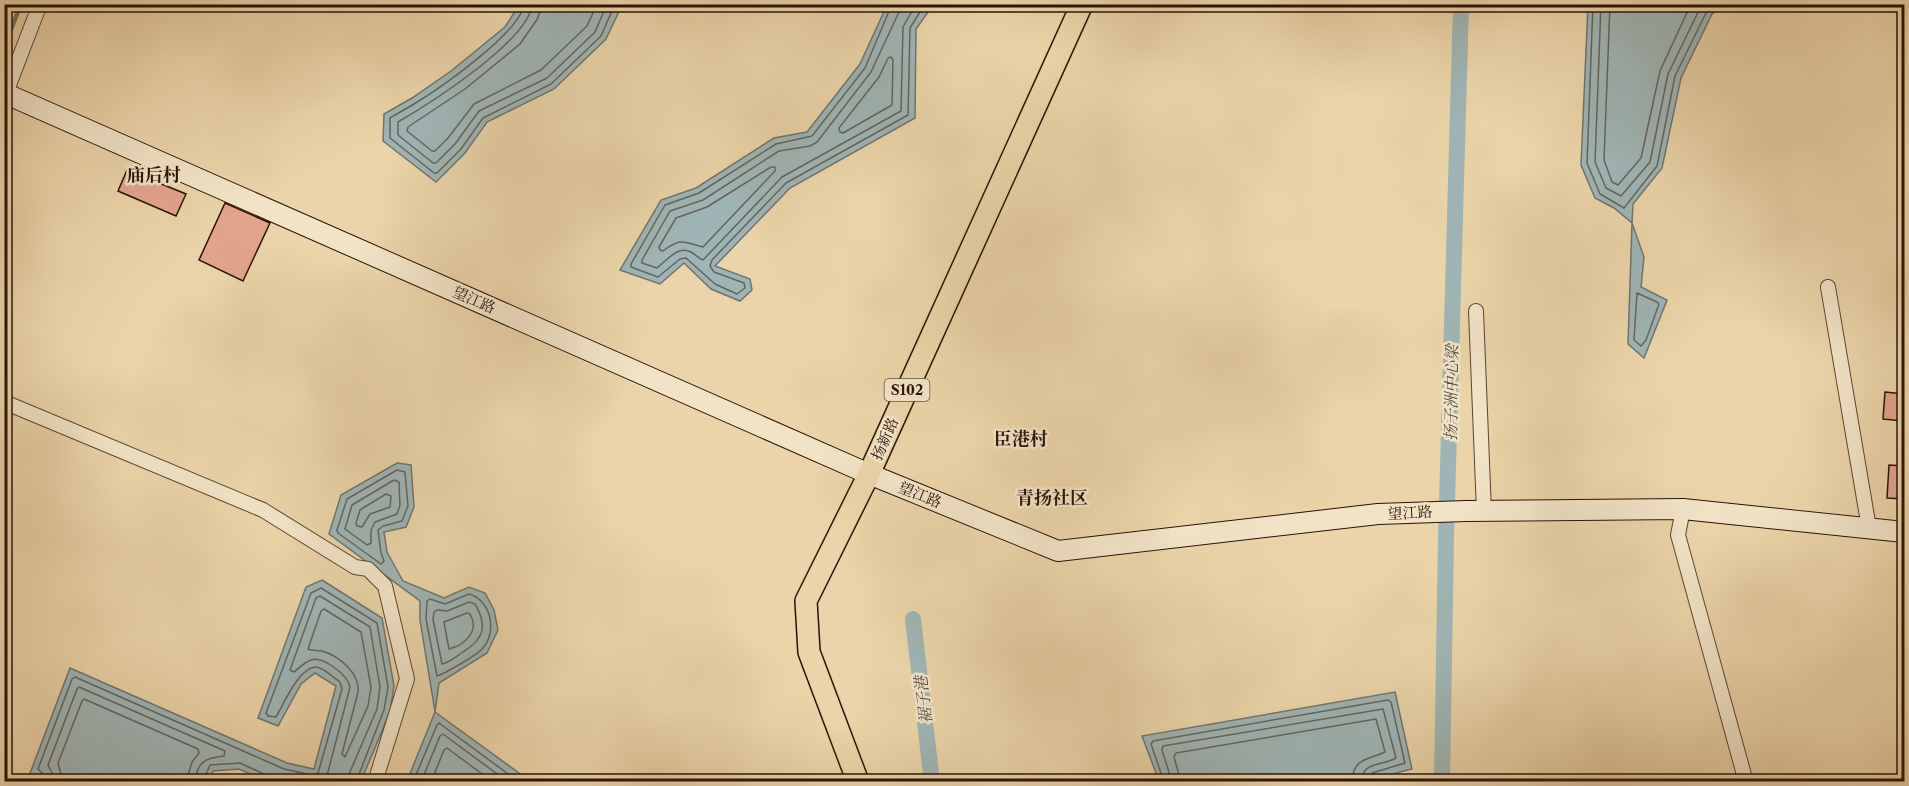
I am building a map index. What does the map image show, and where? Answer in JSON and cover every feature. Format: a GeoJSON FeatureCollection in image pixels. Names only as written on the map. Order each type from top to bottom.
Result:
{"type":"FeatureCollection","features":[{"type":"Feature","properties":{"kind":"main road","name":"扬新路"},"geometry":{"type":"LineString","coordinates":[[858,782],[809,652],[806,601],[869,474],[1082,4]]}},
{"type":"Feature","properties":{"kind":"street"},"geometry":{"type":"LineString","coordinates":[[5,95],[40,4]]}},
{"type":"Feature","properties":{"kind":"street","name":"望江路"},"geometry":{"type":"LineString","coordinates":[[5,95],[869,474],[1058,551],[1378,514],[1426,512],[1683,509],[1905,532]]}},
{"type":"Feature","properties":{"kind":"street"},"geometry":{"type":"LineString","coordinates":[[1828,287],[1869,528]]}},
{"type":"Feature","properties":{"kind":"street"},"geometry":{"type":"LineString","coordinates":[[1475,511],[1476,310]]}},
{"type":"Feature","properties":{"kind":"street"},"geometry":{"type":"LineString","coordinates":[[4,402],[263,510],[355,567],[368,569],[385,586],[407,679],[375,782]]}},
{"type":"Feature","properties":{"kind":"street"},"geometry":{"type":"LineString","coordinates":[[1683,509],[1678,535],[1746,782]]}},
{"type":"Feature","properties":{"kind":"water"},"geometry":{"type":"Polygon","coordinates":[[[519,5],[622,5],[606,39],[554,89],[487,122],[465,153],[436,182],[383,141],[384,114],[451,71],[505,27],[519,5]]]}},
{"type":"Feature","properties":{"kind":"water"},"geometry":{"type":"Polygon","coordinates":[[[887,5],[933,5],[916,29],[915,118],[790,188],[715,266],[750,279],[752,290],[740,301],[711,289],[684,263],[660,284],[620,270],[661,200],[696,188],[774,138],[807,132],[860,64],[887,5]]]}},
{"type":"Feature","properties":{"kind":"water"},"geometry":{"type":"Polygon","coordinates":[[[1588,5],[1725,5],[1712,14],[1681,78],[1662,168],[1633,204],[1632,223],[1614,208],[1595,198],[1581,165],[1588,5]]]}},
{"type":"Feature","properties":{"kind":"water"},"geometry":{"type":"Polygon","coordinates":[[[1632,223],[1644,257],[1641,287],[1667,300],[1644,358],[1628,344],[1632,223]]]}},
{"type":"Feature","properties":{"kind":"water"},"geometry":{"type":"Polygon","coordinates":[[[397,463],[411,465],[414,507],[406,527],[384,532],[387,552],[403,581],[444,598],[469,587],[485,593],[494,610],[498,630],[487,653],[439,683],[435,712],[420,620],[420,601],[329,534],[341,495],[397,463]]]}},
{"type":"Feature","properties":{"kind":"water"},"geometry":{"type":"Polygon","coordinates":[[[322,580],[382,618],[394,686],[390,712],[361,781],[266,781],[239,769],[213,771],[208,782],[49,782],[29,776],[70,668],[287,763],[314,769],[336,686],[315,673],[301,684],[278,726],[258,718],[306,587],[322,580]]]}},
{"type":"Feature","properties":{"kind":"water"},"geometry":{"type":"Polygon","coordinates":[[[1395,692],[1412,769],[1364,781],[1159,781],[1142,736],[1395,692]]]}},
{"type":"Feature","properties":{"kind":"water"},"geometry":{"type":"Polygon","coordinates":[[[435,712],[519,773],[527,781],[407,781],[435,712]]]}},
{"type":"Feature","properties":{"kind":"building"},"geometry":{"type":"Polygon","coordinates":[[[127,170],[186,194],[176,216],[118,191],[127,170]]]}},
{"type":"Feature","properties":{"kind":"building"},"geometry":{"type":"Polygon","coordinates":[[[225,203],[270,223],[243,281],[199,260],[225,203]]]}},
{"type":"Feature","properties":{"kind":"building"},"geometry":{"type":"Polygon","coordinates":[[[1885,392],[1904,394],[1904,421],[1883,419],[1885,392]]]}},
{"type":"Feature","properties":{"kind":"building"},"geometry":{"type":"Polygon","coordinates":[[[1889,465],[1904,466],[1904,499],[1887,498],[1889,465]]]}},
{"type":"Feature","properties":{"kind":"waterway"},"geometry":{"type":"LineString","coordinates":[[4,47],[21,4]]}},
{"type":"Feature","properties":{"kind":"waterway","name":"扬子洲中心梁"},"geometry":{"type":"LineString","coordinates":[[1442,782],[1446,537],[1461,4]]}},
{"type":"Feature","properties":{"kind":"waterway","name":"裾子港"},"geometry":{"type":"LineString","coordinates":[[913,619],[932,782]]}},
{"type":"Feature","properties":{"kind":"district","name":"庙后村"},"geometry":{"type":"Point","coordinates":[154,175]}},
{"type":"Feature","properties":{"kind":"district","name":"臣港村"},"geometry":{"type":"Point","coordinates":[1021,439]}},
{"type":"Feature","properties":{"kind":"district","name":"青扬社区"},"geometry":{"type":"Point","coordinates":[1052,498]}}]}
